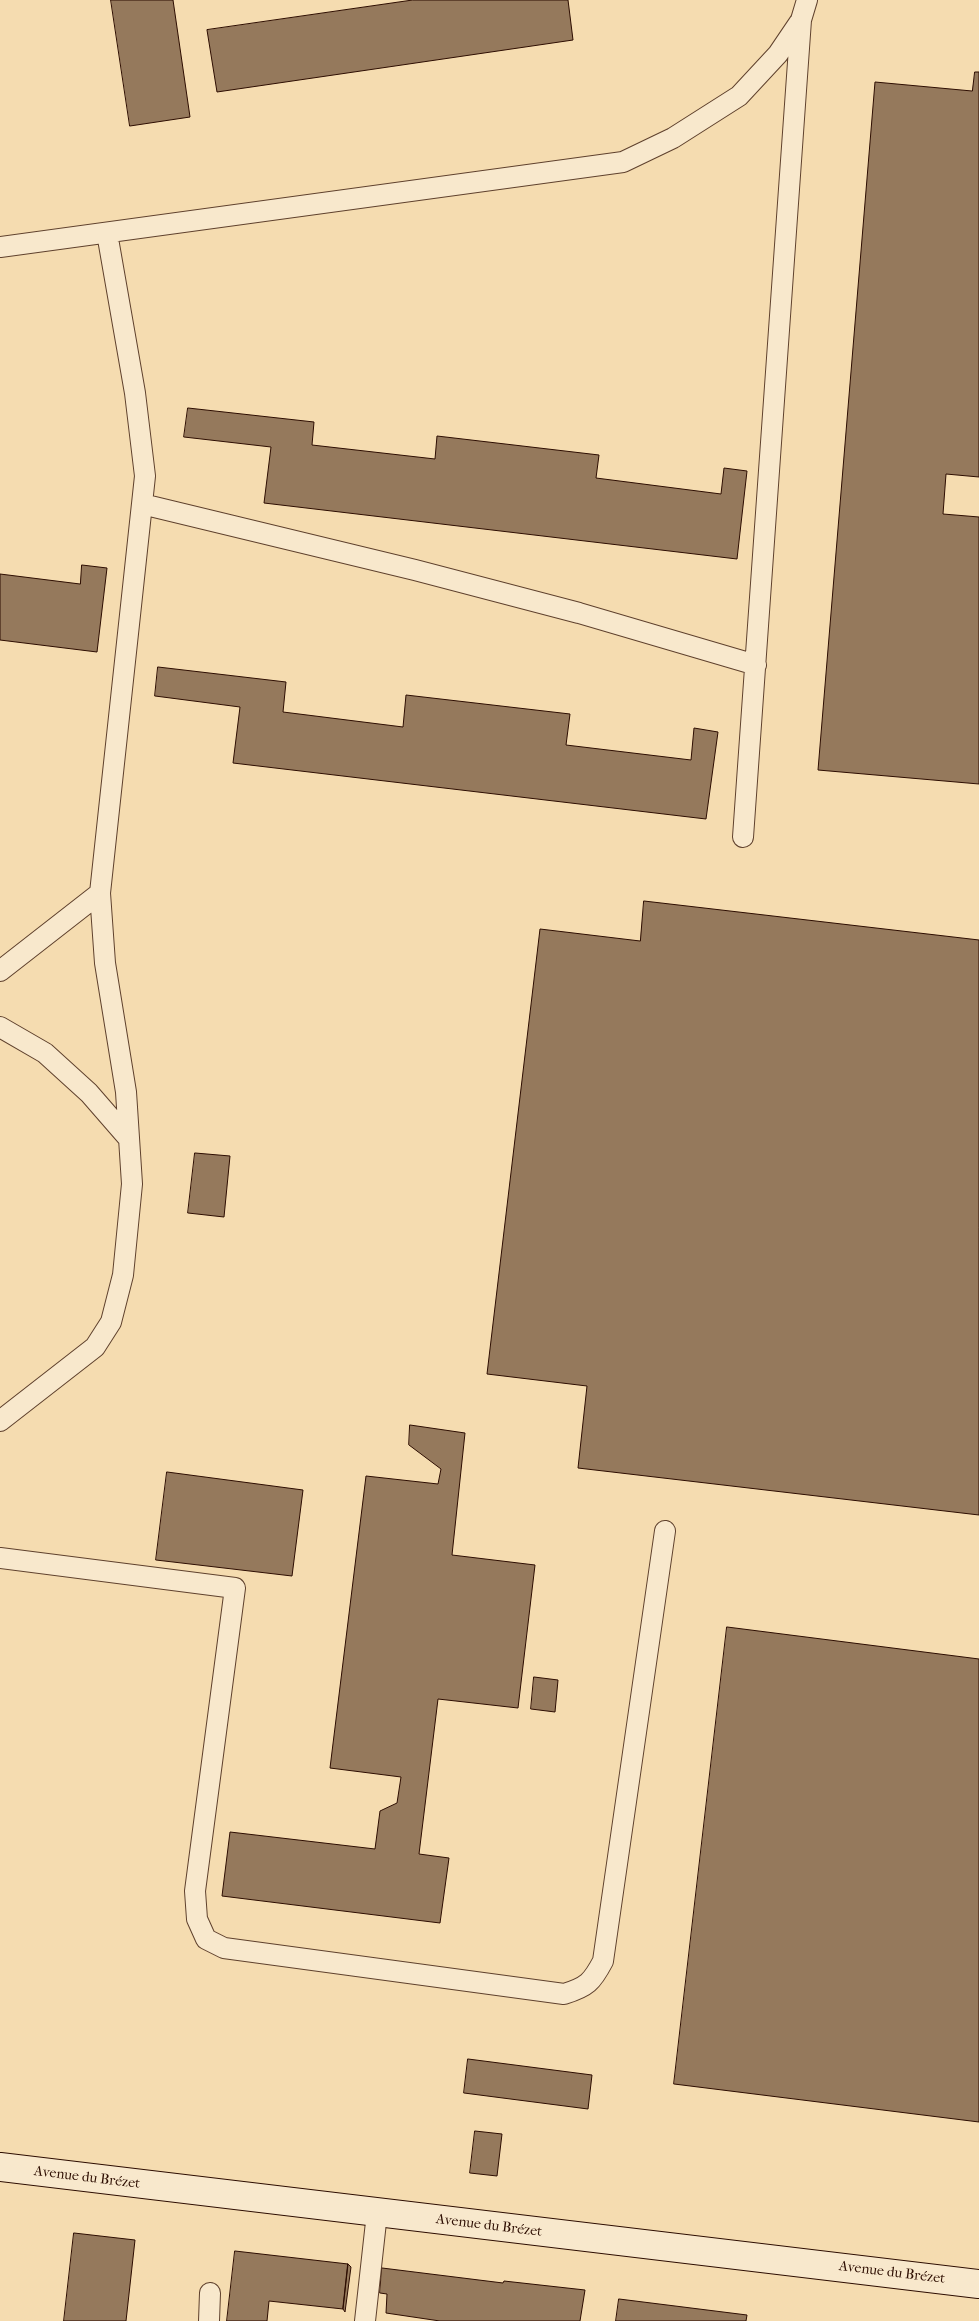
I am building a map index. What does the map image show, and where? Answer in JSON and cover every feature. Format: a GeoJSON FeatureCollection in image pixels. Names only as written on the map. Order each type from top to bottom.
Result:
{"type":"FeatureCollection","features":[{"type":"Feature","properties":{"kind":"main road","name":"Avenue du Brézet"},"geometry":{"type":"LineString","coordinates":[[0,2167],[979,2284]]}},
{"type":"Feature","properties":{"kind":"lane"},"geometry":{"type":"LineString","coordinates":[[744,837],[802,20],[807,0]]}},
{"type":"Feature","properties":{"kind":"lane"},"geometry":{"type":"LineString","coordinates":[[0,247],[623,162],[673,138],[739,96],[778,54],[802,20]]}},
{"type":"Feature","properties":{"kind":"lane"},"geometry":{"type":"LineString","coordinates":[[0,1420],[95,1347],[111,1322],[122,1275],[132,1184],[126,1092],[105,963],[100,893],[146,476],[136,393],[107,232]]}},
{"type":"Feature","properties":{"kind":"lane"},"geometry":{"type":"LineString","coordinates":[[142,504],[415,570],[579,613],[756,665]]}},
{"type":"Feature","properties":{"kind":"lane"},"geometry":{"type":"LineString","coordinates":[[0,971],[100,893]]}},
{"type":"Feature","properties":{"kind":"lane"},"geometry":{"type":"LineString","coordinates":[[0,1027],[45,1053],[89,1093],[129,1139]]}},
{"type":"Feature","properties":{"kind":"lane"},"geometry":{"type":"LineString","coordinates":[[0,1558],[235,1588],[195,1891],[196,1919],[206,1939],[224,1948],[564,1994],[582,1989],[594,1979],[603,1961],[665,1531]]}},
{"type":"Feature","properties":{"kind":"lane"},"geometry":{"type":"LineString","coordinates":[[365,2321],[377,2213]]}},
{"type":"Feature","properties":{"kind":"lane"},"geometry":{"type":"LineString","coordinates":[[209,2321],[210,2292]]}},
{"type":"Feature","properties":{"kind":"building"},"geometry":{"type":"Polygon","coordinates":[[[111,0],[173,0],[190,117],[130,126],[111,0]]]}},
{"type":"Feature","properties":{"kind":"building"},"geometry":{"type":"Polygon","coordinates":[[[413,0],[568,0],[573,40],[217,92],[207,30],[413,0]]]}},
{"type":"Feature","properties":{"kind":"building"},"geometry":{"type":"Polygon","coordinates":[[[975,72],[979,72],[979,477],[946,474],[943,514],[979,517],[979,784],[818,770],[875,82],[972,91],[975,72]]]}},
{"type":"Feature","properties":{"kind":"building"},"geometry":{"type":"Polygon","coordinates":[[[188,408],[314,422],[312,445],[435,459],[437,436],[599,455],[596,478],[721,494],[724,468],[747,471],[737,559],[264,503],[271,447],[184,437],[188,408]]]}},
{"type":"Feature","properties":{"kind":"building"},"geometry":{"type":"Polygon","coordinates":[[[82,565],[107,568],[97,652],[0,640],[0,574],[80,584],[82,565]]]}},
{"type":"Feature","properties":{"kind":"building"},"geometry":{"type":"Polygon","coordinates":[[[158,667],[286,682],[283,712],[403,727],[406,695],[570,714],[566,745],[691,760],[694,728],[718,732],[706,819],[233,763],[240,707],[155,696],[158,667]]]}},
{"type":"Feature","properties":{"kind":"building"},"geometry":{"type":"Polygon","coordinates":[[[644,901],[979,940],[979,1515],[578,1468],[587,1386],[487,1374],[540,929],[640,941],[644,901]]]}},
{"type":"Feature","properties":{"kind":"building"},"geometry":{"type":"Polygon","coordinates":[[[195,1153],[230,1156],[224,1217],[188,1213],[195,1153]]]}},
{"type":"Feature","properties":{"kind":"building"},"geometry":{"type":"Polygon","coordinates":[[[410,1425],[465,1433],[452,1555],[535,1565],[518,1708],[438,1699],[419,1854],[449,1858],[440,1923],[222,1896],[230,1832],[375,1849],[380,1811],[397,1803],[401,1777],[330,1768],[366,1476],[438,1484],[441,1469],[409,1445],[410,1425]]]}},
{"type":"Feature","properties":{"kind":"building"},"geometry":{"type":"Polygon","coordinates":[[[167,1472],[303,1490],[292,1576],[156,1560],[167,1472]]]}},
{"type":"Feature","properties":{"kind":"building"},"geometry":{"type":"Polygon","coordinates":[[[727,1627],[979,1659],[979,2122],[674,2084],[727,1627]]]}},
{"type":"Feature","properties":{"kind":"building"},"geometry":{"type":"Polygon","coordinates":[[[534,1677],[558,1680],[555,1712],[531,1709],[534,1677]]]}},
{"type":"Feature","properties":{"kind":"building"},"geometry":{"type":"Polygon","coordinates":[[[468,2059],[592,2075],[588,2109],[464,2093],[468,2059]]]}},
{"type":"Feature","properties":{"kind":"building"},"geometry":{"type":"Polygon","coordinates":[[[475,2131],[502,2134],[497,2176],[470,2173],[475,2131]]]}},
{"type":"Feature","properties":{"kind":"building"},"geometry":{"type":"Polygon","coordinates":[[[74,2233],[135,2240],[126,2321],[64,2321],[74,2233]]]}},
{"type":"Feature","properties":{"kind":"building"},"geometry":{"type":"Polygon","coordinates":[[[235,2251],[348,2264],[343,2309],[269,2301],[267,2321],[227,2321],[235,2251]]]}},
{"type":"Feature","properties":{"kind":"building"},"geometry":{"type":"Polygon","coordinates":[[[348,2264],[351,2267],[345,2312],[343,2309],[348,2264]]]}},
{"type":"Feature","properties":{"kind":"building"},"geometry":{"type":"Polygon","coordinates":[[[382,2268],[503,2283],[504,2281],[585,2290],[580,2321],[440,2321],[386,2313],[387,2294],[380,2293],[382,2268]]]}},
{"type":"Feature","properties":{"kind":"building"},"geometry":{"type":"Polygon","coordinates":[[[619,2299],[747,2315],[746,2321],[616,2321],[619,2299]]]}}]}
